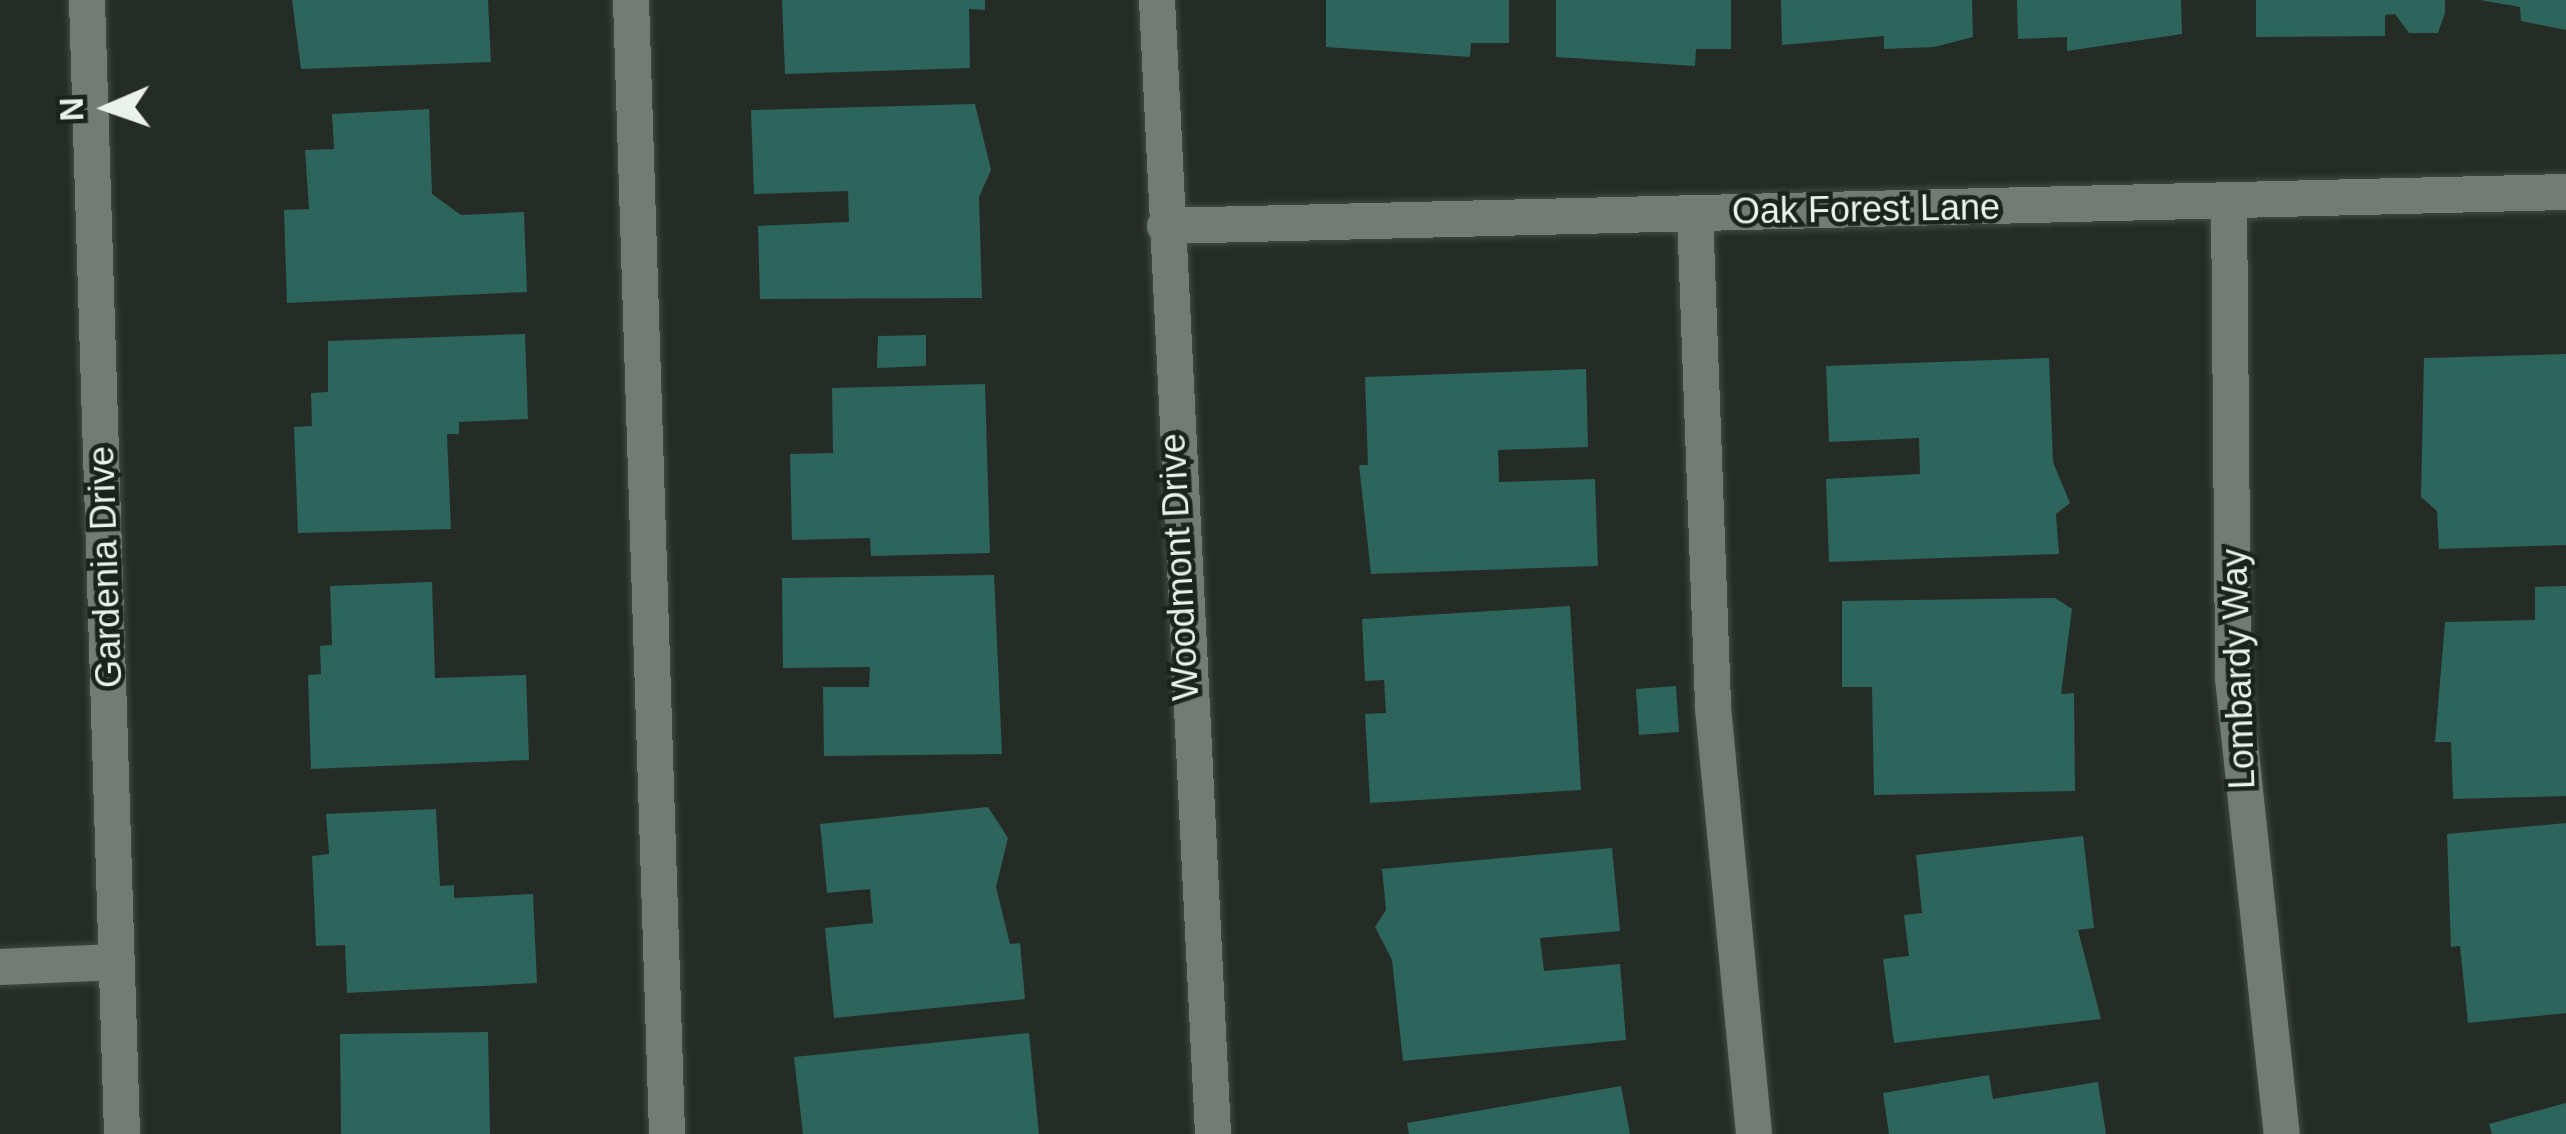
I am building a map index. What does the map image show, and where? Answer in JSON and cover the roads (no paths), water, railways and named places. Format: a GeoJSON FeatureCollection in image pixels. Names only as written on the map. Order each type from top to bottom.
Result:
{"type":"FeatureCollection","features":[{"type":"Feature","properties":{"kind":"street","name":"Gardenia Drive"},"geometry":{"type":"LineString","coordinates":[[87,0],[122,1134]]}},
{"type":"Feature","properties":{"kind":"street"},"geometry":{"type":"LineString","coordinates":[[631,0],[667,1134]]}},
{"type":"Feature","properties":{"kind":"street","name":"Woodmont Drive"},"geometry":{"type":"LineString","coordinates":[[1157,0],[1213,1134]]}},
{"type":"Feature","properties":{"kind":"street","name":"Oak Forest Lane"},"geometry":{"type":"LineString","coordinates":[[1165,226],[2566,192]]}},
{"type":"Feature","properties":{"kind":"street","name":"Lombardy Way"},"geometry":{"type":"LineString","coordinates":[[2229,201],[2233,678],[2282,1134]]}},
{"type":"Feature","properties":{"kind":"street"},"geometry":{"type":"LineString","coordinates":[[1695,213],[1712,708],[1754,1134]]}},
{"type":"Feature","properties":{"kind":"street"},"geometry":{"type":"LineString","coordinates":[[0,967],[117,962]]}}]}
